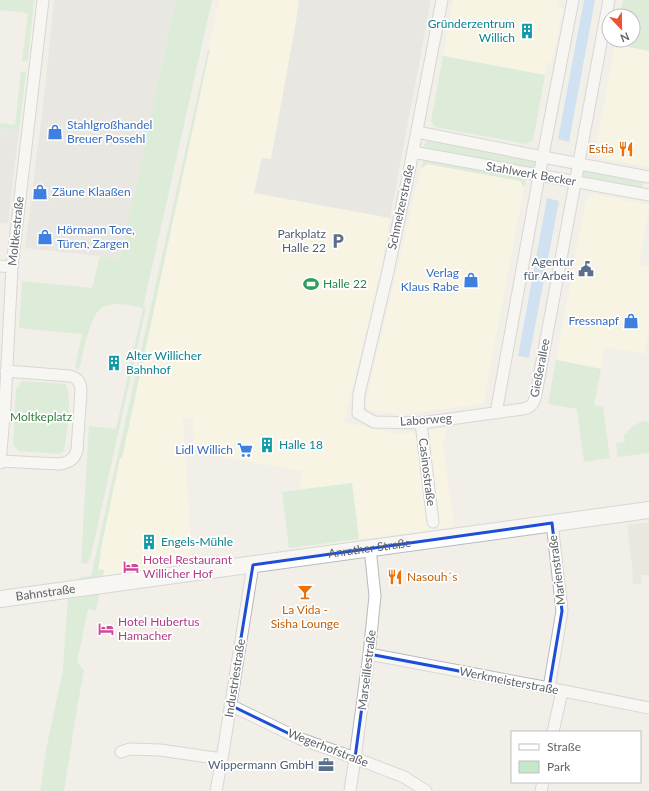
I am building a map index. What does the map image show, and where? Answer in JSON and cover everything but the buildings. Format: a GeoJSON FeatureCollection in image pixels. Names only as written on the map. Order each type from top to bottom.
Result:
{"type":"FeatureCollection","features":[{"type":"Feature","properties":{"kind":"street","name":"Moltkestraße"},"geometry":{"type":"LineString","coordinates":[[0,462],[2,404],[6,371],[12,267],[43,0]]}},
{"type":"Feature","properties":{"kind":"street","name":"Schmelzerstraße"},"geometry":{"type":"LineString","coordinates":[[358,413],[359,394],[388,271],[417,132],[442,0]]}},
{"type":"Feature","properties":{"kind":"street"},"geometry":{"type":"LineString","coordinates":[[496,413],[573,0]]}},
{"type":"Feature","properties":{"kind":"street","name":"Gießerallee"},"geometry":{"type":"LineString","coordinates":[[496,413],[523,409],[532,405],[535,399],[609,0]]}},
{"type":"Feature","properties":{"kind":"street","name":"Stahlwerk Becker"},"geometry":{"type":"LineString","coordinates":[[417,132],[649,177]]}},
{"type":"Feature","properties":{"kind":"street","name":"Stahlwerk Becker"},"geometry":{"type":"LineString","coordinates":[[413,152],[649,195]]}},
{"type":"Feature","properties":{"kind":"street"},"geometry":{"type":"LineString","coordinates":[[0,266],[12,267]]}},
{"type":"Feature","properties":{"kind":"street"},"geometry":{"type":"LineString","coordinates":[[0,462],[59,464],[68,462],[73,458],[77,450],[81,391],[81,386],[75,377],[6,371]]}},
{"type":"Feature","properties":{"kind":"street","name":"Laborweg"},"geometry":{"type":"LineString","coordinates":[[358,413],[374,422],[421,423],[496,413]]}},
{"type":"Feature","properties":{"kind":"street","name":"Casinostraße"},"geometry":{"type":"LineString","coordinates":[[421,423],[433,522]]}},
{"type":"Feature","properties":{"kind":"street","name":"Anrather Straße"},"geometry":{"type":"LineString","coordinates":[[91,587],[649,510]]}},
{"type":"Feature","properties":{"kind":"street","name":"Marienstraße"},"geometry":{"type":"LineString","coordinates":[[549,688],[562,611],[552,523]]}},
{"type":"Feature","properties":{"kind":"street","name":"Marseillestraße"},"geometry":{"type":"LineString","coordinates":[[350,791],[356,758],[376,596],[370,548]]}},
{"type":"Feature","properties":{"kind":"street","name":"Industriestraße"},"geometry":{"type":"LineString","coordinates":[[216,791],[253,564]]}},
{"type":"Feature","properties":{"kind":"street","name":"Bahnstraße"},"geometry":{"type":"LineString","coordinates":[[0,599],[91,587]]}},
{"type":"Feature","properties":{"kind":"street","name":"Werkmeisterstraße"},"geometry":{"type":"LineString","coordinates":[[369,654],[649,708]]}},
{"type":"Feature","properties":{"kind":"street"},"geometry":{"type":"LineString","coordinates":[[553,731],[562,691]]}},
{"type":"Feature","properties":{"kind":"street","name":"Wegerhofstraße"},"geometry":{"type":"LineString","coordinates":[[230,705],[298,738],[356,758],[404,777],[426,791]]}},
{"type":"Feature","properties":{"kind":"street"},"geometry":{"type":"LineString","coordinates":[[121,752],[130,749],[160,750],[222,759]]}},
{"type":"Feature","properties":{"kind":"highlighted area"},"geometry":{"type":"Polygon","coordinates":[[[552,523],[562,611],[549,688],[369,654],[355,758],[298,738],[230,705],[253,565],[552,523]]]}},
{"type":"Feature","properties":{"kind":"shaded area"},"geometry":{"type":"Polygon","coordinates":[[[54,0],[176,0],[120,260],[100,256],[25,248],[44,98],[54,0]]]}},
{"type":"Feature","properties":{"kind":"shaded area"},"geometry":{"type":"Polygon","coordinates":[[[219,0],[299,0],[271,159],[262,158],[254,192],[390,218],[381,269],[344,422],[398,434],[414,432],[418,435],[431,530],[359,539],[352,483],[299,490],[302,471],[194,452],[193,419],[183,417],[192,561],[182,569],[103,577],[98,569],[100,553],[120,458],[122,458],[219,0]]]}},
{"type":"Feature","properties":{"kind":"shaded area"},"geometry":{"type":"Polygon","coordinates":[[[299,0],[431,0],[390,218],[254,193],[262,158],[271,159],[299,0]]]}},
{"type":"Feature","properties":{"kind":"shaded area"},"geometry":{"type":"Polygon","coordinates":[[[453,0],[559,0],[558,7],[564,9],[558,31],[560,31],[551,63],[547,63],[545,75],[443,56],[453,0]]]}},
{"type":"Feature","properties":{"kind":"shaded area"},"geometry":{"type":"Polygon","coordinates":[[[614,48],[634,48],[649,51],[649,167],[599,158],[595,151],[614,48]]]}},
{"type":"Feature","properties":{"kind":"shaded area"},"geometry":{"type":"Polygon","coordinates":[[[0,128],[19,130],[8,224],[0,223],[0,128]]]}},
{"type":"Feature","properties":{"kind":"shaded area"},"geometry":{"type":"Polygon","coordinates":[[[428,164],[520,181],[524,188],[484,401],[481,404],[399,415],[367,409],[366,400],[421,168],[428,164]]]}},
{"type":"Feature","properties":{"kind":"shaded area"},"geometry":{"type":"Polygon","coordinates":[[[593,194],[649,205],[639,265],[649,267],[649,329],[644,354],[605,347],[601,369],[556,360],[586,199],[593,194]]]}},
{"type":"Feature","properties":{"kind":"shaded area"},"geometry":{"type":"Polygon","coordinates":[[[447,427],[443,443],[454,526],[439,529],[426,433],[428,430],[447,427]]]}},
{"type":"Feature","properties":{"kind":"shaded area"},"geometry":{"type":"Polygon","coordinates":[[[649,522],[649,575],[641,575],[642,583],[633,585],[627,525],[649,522]]]}},
{"type":"Feature","properties":{"kind":"green space"},"geometry":{"type":"Polygon","coordinates":[[[0,0],[34,0],[28,60],[22,62],[28,13],[0,10],[0,0]]]}},
{"type":"Feature","properties":{"kind":"green space"},"geometry":{"type":"Polygon","coordinates":[[[176,0],[212,0],[143,307],[146,308],[91,555],[87,564],[81,563],[89,426],[116,429],[143,308],[112,304],[103,307],[98,311],[90,326],[79,370],[75,368],[82,334],[19,328],[22,281],[92,288],[100,256],[120,260],[176,0]]]}},
{"type":"Feature","properties":{"kind":"green space"},"geometry":{"type":"Polygon","coordinates":[[[623,0],[649,0],[649,51],[634,48],[641,48],[641,8],[622,8],[623,0]]]}},
{"type":"Feature","properties":{"kind":"green space"},"geometry":{"type":"Polygon","coordinates":[[[208,49],[210,49],[122,458],[120,458],[100,553],[98,569],[104,570],[103,577],[79,583],[80,577],[91,576],[208,49]]]}},
{"type":"Feature","properties":{"kind":"green space"},"geometry":{"type":"Polygon","coordinates":[[[443,56],[545,75],[533,140],[526,144],[435,127],[431,121],[443,56]]]}},
{"type":"Feature","properties":{"kind":"green space"},"geometry":{"type":"Polygon","coordinates":[[[21,71],[26,73],[19,130],[0,128],[0,123],[15,125],[21,71]]]}},
{"type":"Feature","properties":{"kind":"green space"},"geometry":{"type":"Polygon","coordinates":[[[429,138],[536,160],[535,170],[427,151],[424,145],[429,138]]]}},
{"type":"Feature","properties":{"kind":"green space"},"geometry":{"type":"Polygon","coordinates":[[[432,158],[526,178],[524,188],[520,181],[428,164],[421,168],[424,160],[432,158]]]}},
{"type":"Feature","properties":{"kind":"green space"},"geometry":{"type":"Polygon","coordinates":[[[585,169],[644,179],[642,191],[584,179],[582,174],[585,169]]]}},
{"type":"Feature","properties":{"kind":"green space"},"geometry":{"type":"Polygon","coordinates":[[[556,360],[601,369],[594,405],[603,407],[610,458],[584,462],[577,409],[548,404],[556,360]]]}},
{"type":"Feature","properties":{"kind":"green space","name":"Moltkeplatz"},"geometry":{"type":"Polygon","coordinates":[[[22,381],[66,384],[69,400],[69,417],[64,451],[59,454],[19,451],[13,445],[16,390],[22,381]]]}},
{"type":"Feature","properties":{"kind":"green space"},"geometry":{"type":"Polygon","coordinates":[[[643,421],[649,422],[649,453],[618,457],[616,443],[625,442],[624,435],[633,426],[643,421]]]}},
{"type":"Feature","properties":{"kind":"green space"},"geometry":{"type":"Polygon","coordinates":[[[352,483],[359,539],[289,548],[282,492],[352,483]]]}},
{"type":"Feature","properties":{"kind":"green space"},"geometry":{"type":"Polygon","coordinates":[[[100,590],[96,611],[88,609],[77,662],[84,670],[64,791],[40,791],[47,745],[63,670],[68,596],[100,590]]]}},
{"type":"Feature","properties":{"kind":"water"},"geometry":{"type":"Polygon","coordinates":[[[584,0],[595,0],[569,142],[558,139],[584,0]]]}},
{"type":"Feature","properties":{"kind":"water"},"geometry":{"type":"Polygon","coordinates":[[[547,198],[559,201],[529,358],[518,356],[547,198]]]}},
{"type":"Feature","properties":{"kind":"place","name":"Gründerzentrum Willich"},"geometry":{"type":"Point","coordinates":[527,31]}},
{"type":"Feature","properties":{"kind":"place","name":"Stahlgroßhandel Breuer Possehl"},"geometry":{"type":"Point","coordinates":[55,132]}},
{"type":"Feature","properties":{"kind":"place","name":"Estia"},"geometry":{"type":"Point","coordinates":[626,149]}},
{"type":"Feature","properties":{"kind":"place","name":"Zäune Klaaßen"},"geometry":{"type":"Point","coordinates":[40,192]}},
{"type":"Feature","properties":{"kind":"place","name":"Hörmann Tore, Türen, Zargen"},"geometry":{"type":"Point","coordinates":[45,237]}},
{"type":"Feature","properties":{"kind":"place","name":"Parkplatz Halle 22"},"geometry":{"type":"Point","coordinates":[338,241]}},
{"type":"Feature","properties":{"kind":"place","name":"Agentur für Arbeit"},"geometry":{"type":"Point","coordinates":[586,269]}},
{"type":"Feature","properties":{"kind":"place","name":"Verlag Klaus Rabe"},"geometry":{"type":"Point","coordinates":[471,280]}},
{"type":"Feature","properties":{"kind":"place","name":"Halle 22"},"geometry":{"type":"Point","coordinates":[311,284]}},
{"type":"Feature","properties":{"kind":"place","name":"Fressnapf"},"geometry":{"type":"Point","coordinates":[631,321]}},
{"type":"Feature","properties":{"kind":"place","name":"Alter Willicher Bahnhof"},"geometry":{"type":"Point","coordinates":[114,363]}},
{"type":"Feature","properties":{"kind":"place","name":"Halle 18"},"geometry":{"type":"Point","coordinates":[267,445]}},
{"type":"Feature","properties":{"kind":"place","name":"Lidl Willich"},"geometry":{"type":"Point","coordinates":[245,450]}},
{"type":"Feature","properties":{"kind":"place","name":"Engels-Mühle"},"geometry":{"type":"Point","coordinates":[149,542]}},
{"type":"Feature","properties":{"kind":"place","name":"Hotel Restaurant Willicher Hof"},"geometry":{"type":"Point","coordinates":[131,567]}},
{"type":"Feature","properties":{"kind":"place","name":"Nasouh´s"},"geometry":{"type":"Point","coordinates":[395,577]}},
{"type":"Feature","properties":{"kind":"place","name":"La Vida - Sisha Lounge"},"geometry":{"type":"Point","coordinates":[305,592]}},
{"type":"Feature","properties":{"kind":"place","name":"Hotel Hubertus Hamacher"},"geometry":{"type":"Point","coordinates":[106,629]}},
{"type":"Feature","properties":{"kind":"place","name":"Wippermann GmbH"},"geometry":{"type":"Point","coordinates":[326,765]}}]}
